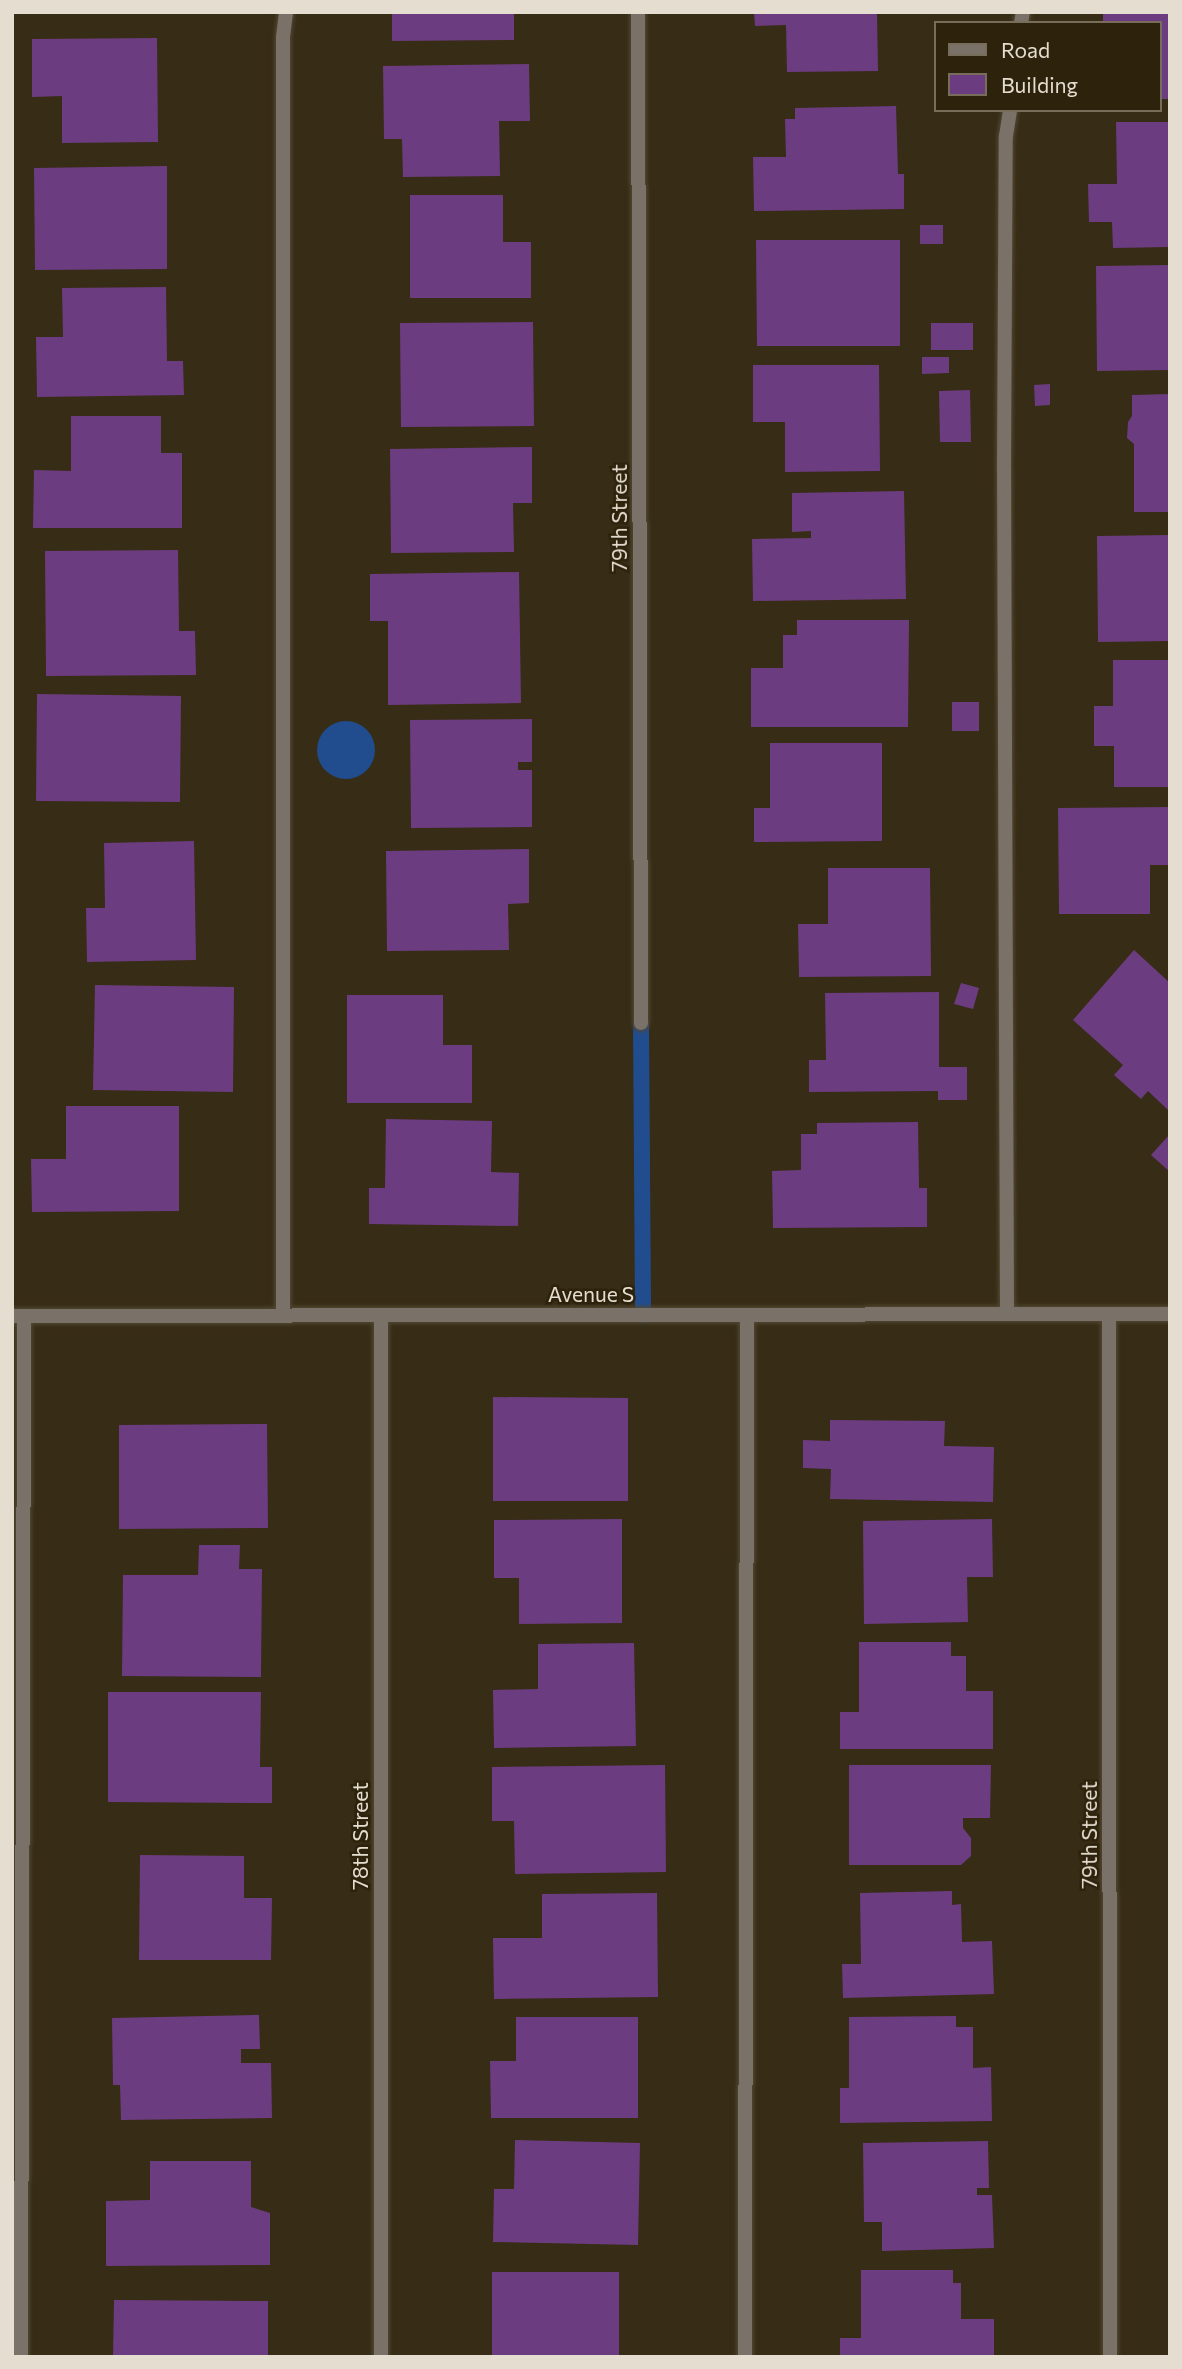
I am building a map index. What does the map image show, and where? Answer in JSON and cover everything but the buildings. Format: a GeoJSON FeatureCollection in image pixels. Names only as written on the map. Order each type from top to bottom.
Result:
{"type":"FeatureCollection","features":[{"type":"Feature","properties":{"kind":"street"},"geometry":{"type":"LineString","coordinates":[[284,1316],[286,12]]}},
{"type":"Feature","properties":{"kind":"street","name":"79th Street"},"geometry":{"type":"LineString","coordinates":[[638,12],[641,1023]]}},
{"type":"Feature","properties":{"kind":"street"},"geometry":{"type":"LineString","coordinates":[[1007,1314],[1004,468],[1006,136],[1010,112]]}},
{"type":"Feature","properties":{"kind":"street","name":"79th Street"},"geometry":{"type":"LineString","coordinates":[[1109,1314],[1110,2357]]}},
{"type":"Feature","properties":{"kind":"street","name":"Avenue S"},"geometry":{"type":"LineString","coordinates":[[18,1316],[1170,1314]]}},
{"type":"Feature","properties":{"kind":"street"},"geometry":{"type":"LineString","coordinates":[[745,2357],[747,1315]]}},
{"type":"Feature","properties":{"kind":"street"},"geometry":{"type":"LineString","coordinates":[[18,1316],[21,2357]]}},
{"type":"Feature","properties":{"kind":"street","name":"78th Street"},"geometry":{"type":"LineString","coordinates":[[382,1316],[382,2357]]}},
{"type":"Feature","properties":{"kind":"water"},"geometry":{"type":"Polygon","coordinates":[[[340,721],[352,721],[367,729],[375,744],[375,756],[367,771],[352,779],[340,779],[325,771],[317,756],[317,744],[325,729],[340,721]]]}},
{"type":"Feature","properties":{"kind":"waterway"},"geometry":{"type":"LineString","coordinates":[[641,1023],[643,1315]]}}]}
